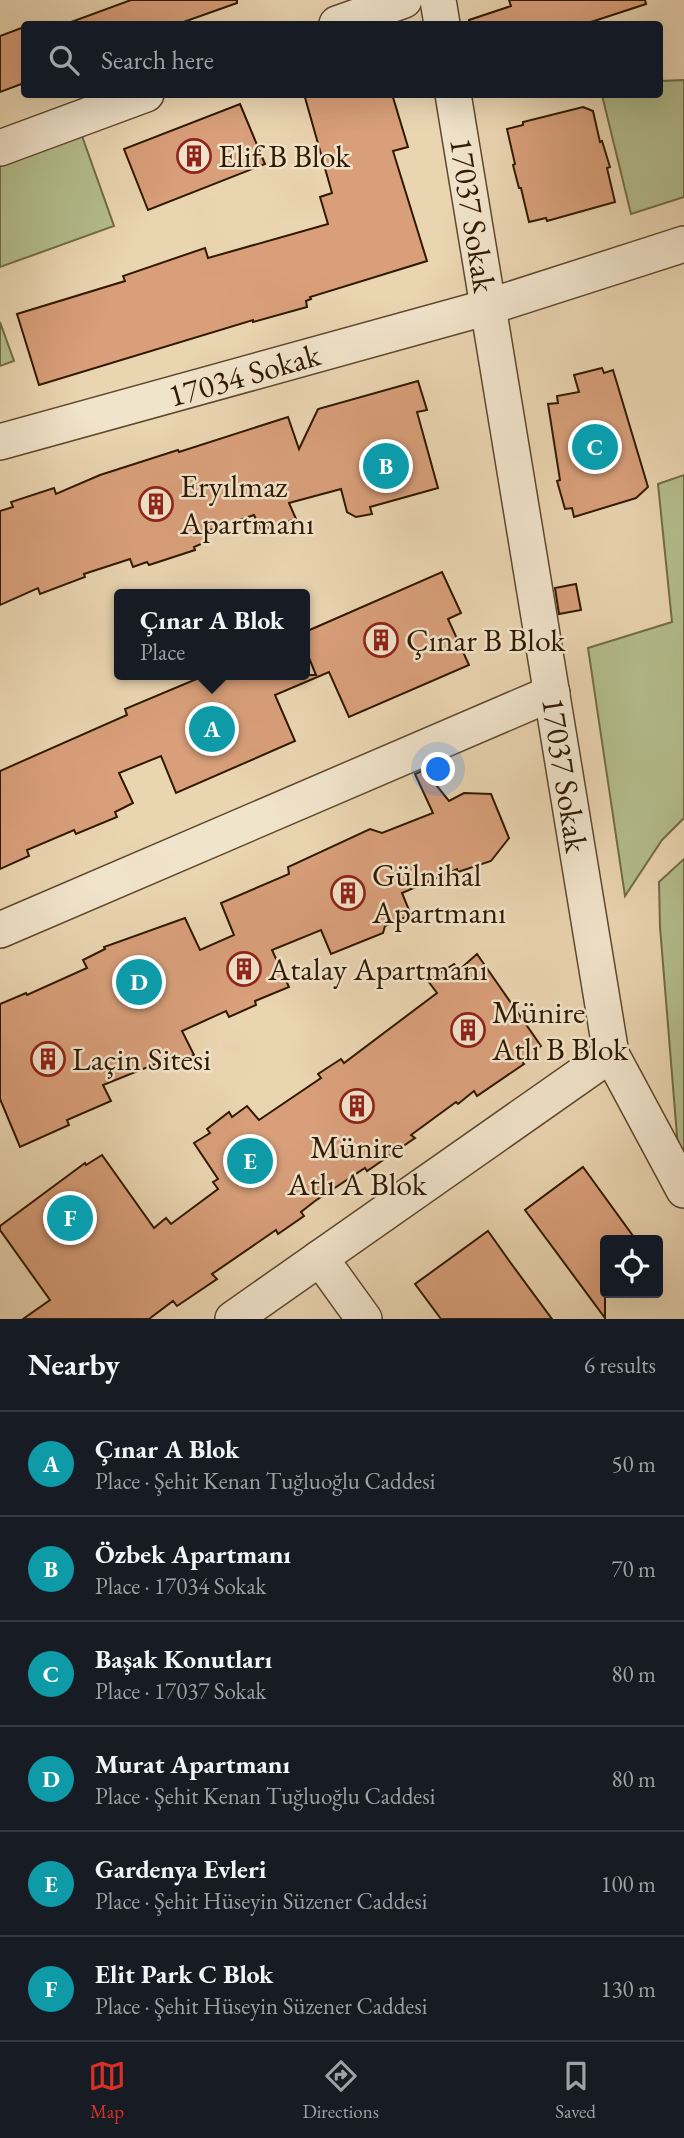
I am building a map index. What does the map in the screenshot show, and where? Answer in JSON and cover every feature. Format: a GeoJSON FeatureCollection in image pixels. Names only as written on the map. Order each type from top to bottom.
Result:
{"type":"FeatureCollection","features":[{"type":"Feature","properties":{"kind":"street"},"geometry":{"type":"LineString","coordinates":[[345,21],[404,0]]}},
{"type":"Feature","properties":{"kind":"street"},"geometry":{"type":"LineString","coordinates":[[438,0],[442,21]]}},
{"type":"Feature","properties":{"kind":"street"},"geometry":{"type":"LineString","coordinates":[[0,148],[135,98]]}},
{"type":"Feature","properties":{"kind":"street","name":"17037 Sokak"},"geometry":{"type":"LineString","coordinates":[[454,98],[611,1054],[684,1190]]}},
{"type":"Feature","properties":{"kind":"street","name":"17034 Sokak"},"geometry":{"type":"LineString","coordinates":[[0,442],[488,307],[684,244]]}},
{"type":"Feature","properties":{"kind":"street"},"geometry":{"type":"LineString","coordinates":[[0,930],[552,693]]}},
{"type":"Feature","properties":{"kind":"street"},"geometry":{"type":"LineString","coordinates":[[233,1319],[611,1054]]}},
{"type":"Feature","properties":{"kind":"street"},"geometry":{"type":"LineString","coordinates":[[320,1258],[364,1319]]}},
{"type":"Feature","properties":{"kind":"green space"},"geometry":{"type":"Polygon","coordinates":[[[684,80],[684,197],[631,214],[603,98],[663,98],[663,81],[684,80]]]}},
{"type":"Feature","properties":{"kind":"green space"},"geometry":{"type":"Polygon","coordinates":[[[82,136],[114,226],[0,267],[0,166],[82,136]]]}},
{"type":"Feature","properties":{"kind":"green space"},"geometry":{"type":"Polygon","coordinates":[[[0,322],[14,361],[0,366],[0,322]]]}},
{"type":"Feature","properties":{"kind":"green space"},"geometry":{"type":"Polygon","coordinates":[[[684,475],[684,818],[662,840],[625,896],[588,648],[672,622],[658,484],[684,475]]]}},
{"type":"Feature","properties":{"kind":"green space"},"geometry":{"type":"Polygon","coordinates":[[[684,859],[684,1158],[678,1148],[660,927],[659,882],[684,859]]]}},
{"type":"Feature","properties":{"kind":"building"},"geometry":{"type":"Polygon","coordinates":[[[131,0],[237,0],[237,3],[186,21],[74,21],[131,0]]]}},
{"type":"Feature","properties":{"kind":"building"},"geometry":{"type":"Polygon","coordinates":[[[509,0],[645,0],[646,4],[594,21],[469,21],[511,6],[509,0]]]}},
{"type":"Feature","properties":{"kind":"building"},"geometry":{"type":"Polygon","coordinates":[[[21,28],[21,84],[0,92],[0,36],[21,28]]]}},
{"type":"Feature","properties":{"kind":"building"},"geometry":{"type":"Polygon","coordinates":[[[305,98],[393,98],[408,147],[393,151],[427,261],[310,297],[311,299],[306,301],[307,307],[253,320],[39,385],[17,314],[125,281],[123,276],[205,248],[208,258],[328,224],[320,197],[332,193],[305,98]]]}},
{"type":"Feature","properties":{"kind":"building","name":"Elif B Blok"},"geometry":{"type":"Polygon","coordinates":[[[240,104],[265,164],[148,210],[124,149],[240,104]]]}},
{"type":"Feature","properties":{"kind":"building"},"geometry":{"type":"Polygon","coordinates":[[[583,107],[593,111],[600,142],[602,141],[610,167],[607,168],[615,202],[547,221],[546,218],[529,222],[513,165],[515,164],[507,129],[523,125],[523,122],[583,107]]]}},
{"type":"Feature","properties":{"kind":"building"},"geometry":{"type":"Polygon","coordinates":[[[602,368],[604,373],[613,370],[648,487],[636,498],[574,517],[572,508],[565,509],[557,481],[560,480],[548,404],[558,403],[557,396],[579,392],[574,375],[602,368]]]}},
{"type":"Feature","properties":{"kind":"building"},"geometry":{"type":"Polygon","coordinates":[[[418,381],[427,410],[417,412],[438,488],[370,507],[372,514],[356,517],[347,512],[341,489],[289,503],[296,519],[261,530],[254,515],[204,532],[208,541],[194,547],[195,550],[149,565],[147,562],[133,567],[130,559],[84,574],[85,577],[40,594],[38,588],[0,605],[0,511],[13,507],[11,502],[54,488],[56,494],[100,475],[288,417],[299,449],[318,409],[418,381]]]}},
{"type":"Feature","properties":{"kind":"building"},"geometry":{"type":"Polygon","coordinates":[[[442,572],[461,613],[448,619],[469,665],[349,717],[329,672],[275,695],[295,741],[176,793],[161,756],[119,773],[133,803],[115,812],[117,817],[76,834],[74,830],[27,850],[29,856],[0,869],[0,771],[127,715],[125,709],[194,680],[310,680],[310,675],[316,675],[310,660],[310,630],[442,572]]]}},
{"type":"Feature","properties":{"kind":"building"},"geometry":{"type":"Polygon","coordinates":[[[576,584],[581,610],[559,614],[555,588],[576,584]]]}},
{"type":"Feature","properties":{"kind":"building"},"geometry":{"type":"Polygon","coordinates":[[[424,770],[449,801],[464,793],[491,794],[509,838],[491,861],[458,872],[457,869],[402,893],[411,915],[385,926],[383,933],[331,954],[321,930],[272,950],[289,987],[255,1001],[256,1005],[229,1017],[226,1011],[182,1031],[194,1055],[172,1063],[170,1058],[103,1085],[111,1101],[67,1120],[69,1125],[20,1147],[0,1099],[0,1004],[87,968],[83,960],[105,949],[104,947],[185,918],[200,950],[234,935],[221,903],[289,874],[288,867],[370,829],[382,833],[433,813],[415,774],[424,770]]]}},
{"type":"Feature","properties":{"kind":"building"},"geometry":{"type":"Polygon","coordinates":[[[477,954],[541,1046],[521,1060],[524,1064],[477,1096],[474,1091],[458,1104],[456,1102],[411,1135],[415,1138],[367,1171],[365,1168],[315,1201],[301,1212],[304,1216],[278,1234],[276,1230],[212,1274],[217,1279],[177,1306],[173,1301],[149,1319],[23,1319],[50,1300],[0,1230],[0,1226],[85,1163],[86,1165],[102,1155],[154,1228],[166,1218],[171,1224],[218,1189],[213,1182],[218,1179],[194,1143],[210,1133],[207,1129],[229,1112],[232,1117],[247,1106],[259,1120],[321,1078],[318,1074],[341,1059],[344,1063],[437,993],[428,981],[454,964],[459,970],[477,954]]]}},
{"type":"Feature","properties":{"kind":"building"},"geometry":{"type":"Polygon","coordinates":[[[583,1167],[632,1235],[600,1235],[600,1298],[605,1298],[605,1318],[525,1210],[583,1167]]]}},
{"type":"Feature","properties":{"kind":"building"},"geometry":{"type":"Polygon","coordinates":[[[488,1231],[552,1319],[441,1319],[415,1284],[488,1231]]]}},
{"type":"Feature","properties":{"kind":"place","name":"Elif B Blok"},"geometry":{"type":"Point","coordinates":[194,156]}},
{"type":"Feature","properties":{"kind":"place","name":"Başak Konutları"},"geometry":{"type":"Point","coordinates":[595,447]}},
{"type":"Feature","properties":{"kind":"place","name":"Özbek Apartmanı"},"geometry":{"type":"Point","coordinates":[386,466]}},
{"type":"Feature","properties":{"kind":"place","name":"Eryılmaz Apartmanı"},"geometry":{"type":"Point","coordinates":[156,504]}},
{"type":"Feature","properties":{"kind":"place","name":"Çınar B Blok"},"geometry":{"type":"Point","coordinates":[381,640]}},
{"type":"Feature","properties":{"kind":"place","name":"Çınar A Blok"},"geometry":{"type":"Point","coordinates":[212,729]}},
{"type":"Feature","properties":{"kind":"place","name":"Gülnihal Apartmanı"},"geometry":{"type":"Point","coordinates":[348,893]}},
{"type":"Feature","properties":{"kind":"place","name":"Atalay Apartmanı"},"geometry":{"type":"Point","coordinates":[244,969]}},
{"type":"Feature","properties":{"kind":"place","name":"Murat Apartmanı"},"geometry":{"type":"Point","coordinates":[139,982]}},
{"type":"Feature","properties":{"kind":"place","name":"Münire Atlı B Blok"},"geometry":{"type":"Point","coordinates":[468,1030]}},
{"type":"Feature","properties":{"kind":"place","name":"Laçin Sitesi"},"geometry":{"type":"Point","coordinates":[48,1059]}},
{"type":"Feature","properties":{"kind":"place","name":"Münire Atlı A Blok"},"geometry":{"type":"Point","coordinates":[357,1106]}},
{"type":"Feature","properties":{"kind":"place","name":"Gardenya Evleri"},"geometry":{"type":"Point","coordinates":[250,1161]}},
{"type":"Feature","properties":{"kind":"place","name":"Elit Park C Blok"},"geometry":{"type":"Point","coordinates":[70,1218]}}]}
